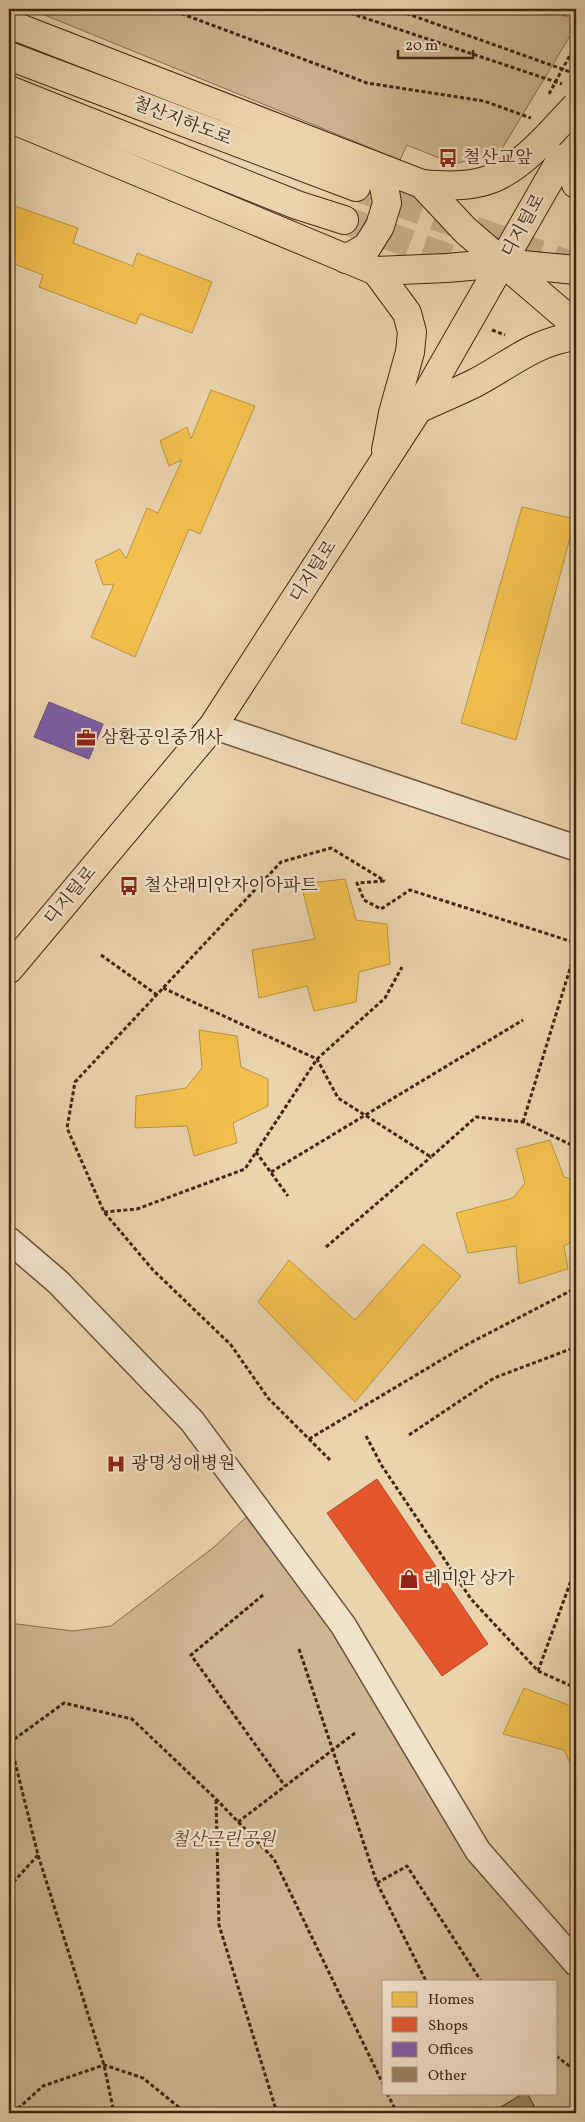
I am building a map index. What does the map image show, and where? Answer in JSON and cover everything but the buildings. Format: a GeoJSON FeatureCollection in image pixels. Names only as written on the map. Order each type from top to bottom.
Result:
{"type":"FeatureCollection","features":[{"type":"Feature","properties":{"kind":"main road"},"geometry":{"type":"LineString","coordinates":[[9,24],[422,184],[441,186],[481,183],[494,179],[517,165],[559,133],[572,96]]}},
{"type":"Feature","properties":{"kind":"main road","name":"철산지하도로"},"geometry":{"type":"LineString","coordinates":[[9,56],[356,187]]}},
{"type":"Feature","properties":{"kind":"main road","name":"철산지하도로"},"geometry":{"type":"LineString","coordinates":[[9,90],[297,205],[344,220]]}},
{"type":"Feature","properties":{"kind":"main road"},"geometry":{"type":"LineString","coordinates":[[9,118],[376,271],[503,263],[576,270]]}},
{"type":"Feature","properties":{"kind":"main road"},"geometry":{"type":"LineString","coordinates":[[559,133],[576,184]]}},
{"type":"Feature","properties":{"kind":"main road","name":"디지털로"},"geometry":{"type":"LineString","coordinates":[[9,969],[214,726],[384,464],[503,263],[559,133]]}},
{"type":"Feature","properties":{"kind":"main road"},"geometry":{"type":"LineString","coordinates":[[346,259],[367,247],[380,226],[387,203],[384,186],[373,166]]}},
{"type":"Feature","properties":{"kind":"main road"},"geometry":{"type":"LineString","coordinates":[[422,184],[466,231],[576,325]]}},
{"type":"Feature","properties":{"kind":"main road"},"geometry":{"type":"LineString","coordinates":[[376,271],[408,313],[412,332],[410,352],[393,413],[384,464]]}},
{"type":"Feature","properties":{"kind":"main road"},"geometry":{"type":"LineString","coordinates":[[418,409],[475,382],[548,341],[576,336]]}},
{"type":"Feature","properties":{"kind":"street"},"geometry":{"type":"LineString","coordinates":[[214,726],[576,848]]}},
{"type":"Feature","properties":{"kind":"street"},"geometry":{"type":"LineString","coordinates":[[9,1240],[58,1282],[192,1421],[343,1625],[478,1851],[576,1963]]}},
{"type":"Feature","properties":{"kind":"path"},"geometry":{"type":"LineString","coordinates":[[169,9],[367,82],[484,101],[559,133]]}},
{"type":"Feature","properties":{"kind":"path"},"geometry":{"type":"LineString","coordinates":[[338,9],[572,96]]}},
{"type":"Feature","properties":{"kind":"path"},"geometry":{"type":"LineString","coordinates":[[394,9],[576,74]]}},
{"type":"Feature","properties":{"kind":"path"},"geometry":{"type":"LineString","coordinates":[[544,103],[576,44]]}},
{"type":"Feature","properties":{"kind":"path"},"geometry":{"type":"LineString","coordinates":[[330,1460],[268,1398],[231,1345],[153,1270],[104,1212],[67,1128],[75,1082],[281,862],[331,848],[384,881],[357,882],[364,900],[380,909],[410,890],[576,943]]}},
{"type":"Feature","properties":{"kind":"path"},"geometry":{"type":"LineString","coordinates":[[523,1122],[576,949]]}},
{"type":"Feature","properties":{"kind":"path"},"geometry":{"type":"LineString","coordinates":[[101,955],[156,995]]}},
{"type":"Feature","properties":{"kind":"path"},"geometry":{"type":"LineString","coordinates":[[104,1212],[137,1209],[245,1169],[317,1060],[385,998],[402,967]]}},
{"type":"Feature","properties":{"kind":"path"},"geometry":{"type":"LineString","coordinates":[[163,988],[317,1060],[338,1098],[431,1158]]}},
{"type":"Feature","properties":{"kind":"path"},"geometry":{"type":"LineString","coordinates":[[270,1172],[523,1020]]}},
{"type":"Feature","properties":{"kind":"path"},"geometry":{"type":"LineString","coordinates":[[326,1247],[431,1158],[476,1117],[523,1122],[576,1147]]}},
{"type":"Feature","properties":{"kind":"path"},"geometry":{"type":"LineString","coordinates":[[256,1152],[288,1196]]}},
{"type":"Feature","properties":{"kind":"path"},"geometry":{"type":"LineString","coordinates":[[309,1439],[468,1344],[576,1288]]}},
{"type":"Feature","properties":{"kind":"path"},"geometry":{"type":"LineString","coordinates":[[409,1435],[494,1378],[576,1347]]}},
{"type":"Feature","properties":{"kind":"path"},"geometry":{"type":"LineString","coordinates":[[366,1436],[382,1466],[471,1599],[538,1672],[576,1688]]}},
{"type":"Feature","properties":{"kind":"path"},"geometry":{"type":"LineString","coordinates":[[538,1672],[576,1567]]}},
{"type":"Feature","properties":{"kind":"path"},"geometry":{"type":"LineString","coordinates":[[263,1595],[191,1655],[285,1786]]}},
{"type":"Feature","properties":{"kind":"path"},"geometry":{"type":"LineString","coordinates":[[299,1649],[377,1883],[426,1980]]}},
{"type":"Feature","properties":{"kind":"path"},"geometry":{"type":"LineString","coordinates":[[114,2113],[104,2065],[38,1855],[9,1742],[64,1704],[132,1719],[216,1799],[274,1859],[382,2082]]}},
{"type":"Feature","properties":{"kind":"path"},"geometry":{"type":"LineString","coordinates":[[238,1822],[355,1733]]}},
{"type":"Feature","properties":{"kind":"path"},"geometry":{"type":"LineString","coordinates":[[216,1799],[219,1925],[278,2113]]}},
{"type":"Feature","properties":{"kind":"path"},"geometry":{"type":"LineString","coordinates":[[9,1887],[38,1855]]}},
{"type":"Feature","properties":{"kind":"path"},"geometry":{"type":"LineString","coordinates":[[377,1883],[407,1866],[480,1980]]}},
{"type":"Feature","properties":{"kind":"path"},"geometry":{"type":"LineString","coordinates":[[558,2058],[576,2071]]}},
{"type":"Feature","properties":{"kind":"path"},"geometry":{"type":"LineString","coordinates":[[13,2113],[43,2086],[104,2065],[143,2078],[186,2113]]}},
{"type":"Feature","properties":{"kind":"path"},"geometry":{"type":"LineString","coordinates":[[388,2094],[397,2113]]}},
{"type":"Feature","properties":{"kind":"green space"},"geometry":{"type":"Polygon","coordinates":[[[30,9],[546,9],[576,20],[576,26],[500,152],[454,164],[407,145],[400,160],[30,9]]]}},
{"type":"Feature","properties":{"kind":"green space","name":"철산근린공원"},"geometry":{"type":"Polygon","coordinates":[[[256,1508],[478,1851],[576,1963],[576,2113],[9,2113],[9,1623],[73,1631],[111,1626],[214,1547],[256,1508]]]}},
{"type":"Feature","properties":{"kind":"tunnel"},"geometry":{"type":"LineString","coordinates":[[356,187],[573,266]]}},
{"type":"Feature","properties":{"kind":"tunnel"},"geometry":{"type":"LineString","coordinates":[[344,220],[474,267]]}},
{"type":"Feature","properties":{"kind":"place","name":"철산교앞"},"geometry":{"type":"Point","coordinates":[448,158]}},
{"type":"Feature","properties":{"kind":"place","name":"삼환공인중개사"},"geometry":{"type":"Point","coordinates":[86,738]}},
{"type":"Feature","properties":{"kind":"place","name":"철산래미안자이아파트"},"geometry":{"type":"Point","coordinates":[129,886]}},
{"type":"Feature","properties":{"kind":"place","name":"광명성애병원"},"geometry":{"type":"Point","coordinates":[116,1464]}},
{"type":"Feature","properties":{"kind":"place","name":"레미안 상가"},"geometry":{"type":"Point","coordinates":[409,1579]}}]}
